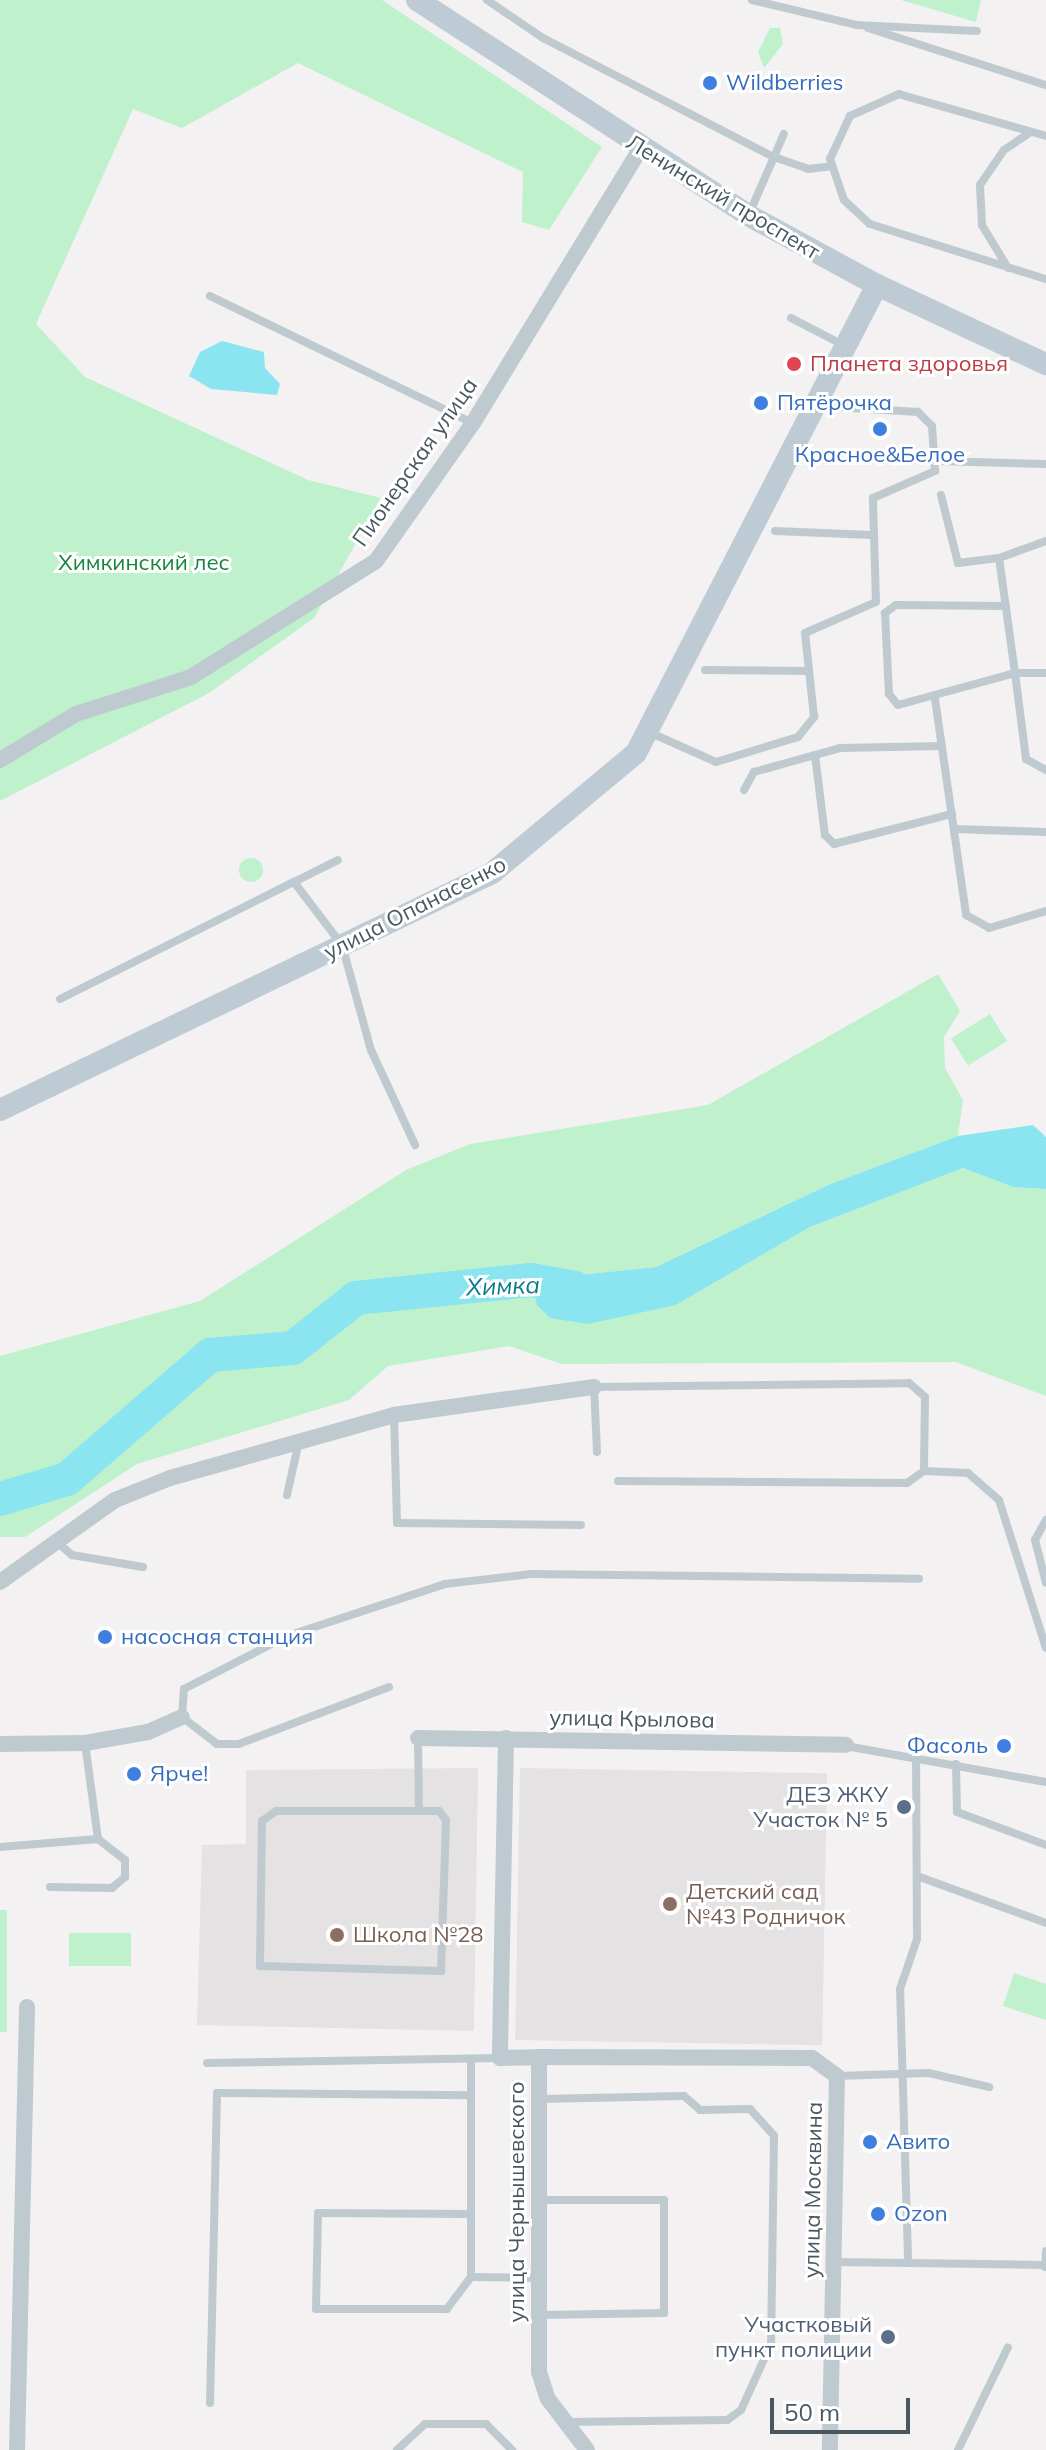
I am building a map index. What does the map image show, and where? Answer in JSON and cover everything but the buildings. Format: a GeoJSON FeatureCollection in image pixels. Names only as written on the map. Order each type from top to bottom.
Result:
{"type":"FeatureCollection","features":[{"type":"Feature","properties":{"kind":"street","name":"Ленинский проспект"},"geometry":{"type":"LineString","coordinates":[[417,0],[640,149],[748,215],[877,285],[1046,364]]}},
{"type":"Feature","properties":{"kind":"street","name":"Пионерская улица"},"geometry":{"type":"LineString","coordinates":[[0,760],[76,714],[191,677],[376,561],[473,423],[640,149]]}},
{"type":"Feature","properties":{"kind":"street","name":"улица Опанасенко"},"geometry":{"type":"LineString","coordinates":[[0,1110],[342,945],[516,857],[651,733],[816,406],[851,344],[877,285]]}},
{"type":"Feature","properties":{"kind":"street"},"geometry":{"type":"LineString","coordinates":[[0,1582],[54,1539],[115,1500],[300,1438],[394,1415],[594,1387]]}},
{"type":"Feature","properties":{"kind":"street"},"geometry":{"type":"LineString","coordinates":[[0,1744],[85,1743],[148,1732],[182,1717]]}},
{"type":"Feature","properties":{"kind":"street","name":"улица Крылова"},"geometry":{"type":"LineString","coordinates":[[418,1738],[846,1745]]}},
{"type":"Feature","properties":{"kind":"street","name":"улица Чернышевского"},"geometry":{"type":"LineString","coordinates":[[506,1738],[500,2058],[539,2057],[539,2372],[587,2450]]}},
{"type":"Feature","properties":{"kind":"street"},"geometry":{"type":"LineString","coordinates":[[17,2450],[27,2007]]}},
{"type":"Feature","properties":{"kind":"street"},"geometry":{"type":"LineString","coordinates":[[539,2057],[812,2058],[837,2076]]}},
{"type":"Feature","properties":{"kind":"street","name":"улица Москвина"},"geometry":{"type":"LineString","coordinates":[[830,2450],[837,2076]]}},
{"type":"Feature","properties":{"kind":"lane"},"geometry":{"type":"LineString","coordinates":[[487,0],[543,38],[774,157],[808,169],[831,166]]}},
{"type":"Feature","properties":{"kind":"lane"},"geometry":{"type":"LineString","coordinates":[[752,0],[856,25],[1046,85]]}},
{"type":"Feature","properties":{"kind":"lane"},"geometry":{"type":"LineString","coordinates":[[856,25],[977,31]]}},
{"type":"Feature","properties":{"kind":"lane"},"geometry":{"type":"LineString","coordinates":[[1046,136],[884,96],[850,116],[835,137],[831,166],[844,200],[870,224],[1046,279]]}},
{"type":"Feature","properties":{"kind":"lane"},"geometry":{"type":"LineString","coordinates":[[1009,269],[982,225],[980,185],[1004,150],[1031,132]]}},
{"type":"Feature","properties":{"kind":"lane"},"geometry":{"type":"LineString","coordinates":[[748,215],[784,134]]}},
{"type":"Feature","properties":{"kind":"lane"},"geometry":{"type":"LineString","coordinates":[[210,296],[473,423]]}},
{"type":"Feature","properties":{"kind":"lane"},"geometry":{"type":"LineString","coordinates":[[791,318],[851,344]]}},
{"type":"Feature","properties":{"kind":"lane"},"geometry":{"type":"LineString","coordinates":[[651,733],[716,762],[798,737],[814,717],[803,646],[814,624],[876,602],[873,498],[927,477],[938,461],[932,426],[918,412],[816,406]]}},
{"type":"Feature","properties":{"kind":"lane"},"geometry":{"type":"LineString","coordinates":[[938,461],[1046,464]]}},
{"type":"Feature","properties":{"kind":"lane"},"geometry":{"type":"LineString","coordinates":[[941,495],[958,563],[999,558],[1046,541]]}},
{"type":"Feature","properties":{"kind":"lane"},"geometry":{"type":"LineString","coordinates":[[775,531],[872,535]]}},
{"type":"Feature","properties":{"kind":"lane"},"geometry":{"type":"LineString","coordinates":[[999,558],[1026,759],[1046,770]]}},
{"type":"Feature","properties":{"kind":"lane"},"geometry":{"type":"LineString","coordinates":[[1006,606],[896,605],[885,613],[889,694],[898,705],[935,699],[1015,673],[1046,673]]}},
{"type":"Feature","properties":{"kind":"lane"},"geometry":{"type":"LineString","coordinates":[[705,670],[807,671]]}},
{"type":"Feature","properties":{"kind":"lane"},"geometry":{"type":"LineString","coordinates":[[935,699],[966,915],[975,926],[1046,911]]}},
{"type":"Feature","properties":{"kind":"lane"},"geometry":{"type":"LineString","coordinates":[[744,790],[754,772],[815,755],[942,746]]}},
{"type":"Feature","properties":{"kind":"lane"},"geometry":{"type":"LineString","coordinates":[[815,755],[825,835],[834,844],[952,814]]}},
{"type":"Feature","properties":{"kind":"lane"},"geometry":{"type":"LineString","coordinates":[[954,829],[1046,832]]}},
{"type":"Feature","properties":{"kind":"lane"},"geometry":{"type":"LineString","coordinates":[[60,999],[338,860]]}},
{"type":"Feature","properties":{"kind":"lane"},"geometry":{"type":"LineString","coordinates":[[294,882],[342,945],[371,1050],[415,1145]]}},
{"type":"Feature","properties":{"kind":"lane"},"geometry":{"type":"LineString","coordinates":[[597,1452],[594,1387],[909,1383],[925,1397],[924,1471]]}},
{"type":"Feature","properties":{"kind":"lane"},"geometry":{"type":"LineString","coordinates":[[394,1415],[397,1523],[581,1525]]}},
{"type":"Feature","properties":{"kind":"lane"},"geometry":{"type":"LineString","coordinates":[[287,1495],[300,1438]]}},
{"type":"Feature","properties":{"kind":"lane"},"geometry":{"type":"LineString","coordinates":[[618,1481],[907,1483],[924,1471],[968,1473],[999,1500],[1046,1648]]}},
{"type":"Feature","properties":{"kind":"lane"},"geometry":{"type":"LineString","coordinates":[[1046,1520],[1035,1540],[1046,1583]]}},
{"type":"Feature","properties":{"kind":"lane"},"geometry":{"type":"LineString","coordinates":[[54,1539],[72,1555],[143,1567]]}},
{"type":"Feature","properties":{"kind":"lane"},"geometry":{"type":"LineString","coordinates":[[389,1687],[239,1744],[217,1744],[182,1717],[184,1689],[287,1636],[445,1584],[531,1574],[919,1579]]}},
{"type":"Feature","properties":{"kind":"lane"},"geometry":{"type":"LineString","coordinates":[[418,1738],[419,1811]]}},
{"type":"Feature","properties":{"kind":"lane"},"geometry":{"type":"LineString","coordinates":[[85,1743],[98,1839]]}},
{"type":"Feature","properties":{"kind":"lane"},"geometry":{"type":"LineString","coordinates":[[846,1745],[1046,1782]]}},
{"type":"Feature","properties":{"kind":"lane"},"geometry":{"type":"LineString","coordinates":[[908,2257],[900,1989],[917,1939],[916,1756]]}},
{"type":"Feature","properties":{"kind":"lane"},"geometry":{"type":"LineString","coordinates":[[956,1764],[957,1812],[1046,1845]]}},
{"type":"Feature","properties":{"kind":"lane"},"geometry":{"type":"LineString","coordinates":[[419,1811],[439,1811],[446,1820],[441,1971],[260,1966],[267,1814],[419,1811]]}},
{"type":"Feature","properties":{"kind":"lane"},"geometry":{"type":"LineString","coordinates":[[0,1847],[98,1839],[125,1860],[125,1877],[112,1888],[50,1887]]}},
{"type":"Feature","properties":{"kind":"lane"},"geometry":{"type":"LineString","coordinates":[[917,1876],[1046,1923]]}},
{"type":"Feature","properties":{"kind":"lane"},"geometry":{"type":"LineString","coordinates":[[207,2063],[500,2058]]}},
{"type":"Feature","properties":{"kind":"lane"},"geometry":{"type":"LineString","coordinates":[[471,2059],[471,2095],[471,2214],[471,2277],[447,2309],[316,2309],[318,2213],[471,2214]]}},
{"type":"Feature","properties":{"kind":"lane"},"geometry":{"type":"LineString","coordinates":[[837,2076],[902,2075],[989,2087]]}},
{"type":"Feature","properties":{"kind":"lane"},"geometry":{"type":"LineString","coordinates":[[210,2403],[217,2093],[471,2095]]}},
{"type":"Feature","properties":{"kind":"lane"},"geometry":{"type":"LineString","coordinates":[[539,2099],[684,2096],[700,2110],[761,2114],[774,2136],[771,2344],[741,2410],[727,2420],[567,2422]]}},
{"type":"Feature","properties":{"kind":"lane"},"geometry":{"type":"LineString","coordinates":[[540,2200],[664,2200],[664,2313],[540,2315]]}},
{"type":"Feature","properties":{"kind":"lane"},"geometry":{"type":"LineString","coordinates":[[834,2262],[908,2257],[1044,2266],[1046,2251]]}},
{"type":"Feature","properties":{"kind":"lane"},"geometry":{"type":"LineString","coordinates":[[471,2277],[540,2278]]}},
{"type":"Feature","properties":{"kind":"lane"},"geometry":{"type":"LineString","coordinates":[[958,2450],[1008,2347]]}},
{"type":"Feature","properties":{"kind":"lane"},"geometry":{"type":"LineString","coordinates":[[397,2450],[425,2424],[486,2424],[512,2450]]}},
{"type":"Feature","properties":{"kind":"shaded area","name":"Школа №28"},"geometry":{"type":"Polygon","coordinates":[[[478,1768],[474,2031],[197,2025],[202,1845],[246,1844],[246,1770],[478,1768]]]}},
{"type":"Feature","properties":{"kind":"shaded area","name":"Детский сад №43 Родничок"},"geometry":{"type":"Polygon","coordinates":[[[520,1768],[827,1773],[822,2045],[515,2040],[520,1768]]]}},
{"type":"Feature","properties":{"kind":"green space","name":"Химкинский лес"},"geometry":{"type":"Polygon","coordinates":[[[0,0],[382,0],[602,147],[549,230],[522,222],[523,172],[298,63],[182,128],[133,109],[36,324],[85,377],[308,480],[381,498],[314,618],[209,693],[0,801],[0,0]]]}},
{"type":"Feature","properties":{"kind":"green space"},"geometry":{"type":"Polygon","coordinates":[[[901,0],[981,0],[976,22],[901,0]]]}},
{"type":"Feature","properties":{"kind":"green space"},"geometry":{"type":"Polygon","coordinates":[[[770,28],[780,28],[783,44],[764,68],[758,52],[770,28]]]}},
{"type":"Feature","properties":{"kind":"green space"},"geometry":{"type":"Polygon","coordinates":[[[251,858],[262,865],[263,870],[256,881],[251,882],[240,875],[239,870],[246,859],[251,858]]]}},
{"type":"Feature","properties":{"kind":"green space"},"geometry":{"type":"Polygon","coordinates":[[[938,974],[960,1011],[944,1037],[945,1068],[963,1100],[958,1136],[828,1185],[656,1267],[531,1280],[676,1305],[810,1227],[963,1168],[1013,1187],[1046,1189],[1046,1396],[956,1362],[562,1364],[509,1346],[388,1366],[349,1400],[137,1464],[25,1537],[0,1537],[0,1356],[200,1301],[406,1170],[470,1144],[708,1105],[938,974]]]}},
{"type":"Feature","properties":{"kind":"green space"},"geometry":{"type":"Polygon","coordinates":[[[990,1014],[1007,1041],[968,1066],[951,1038],[990,1014]]]}},
{"type":"Feature","properties":{"kind":"green space"},"geometry":{"type":"Polygon","coordinates":[[[0,1910],[7,1910],[7,2032],[0,2032],[0,1910]]]}},
{"type":"Feature","properties":{"kind":"green space"},"geometry":{"type":"Polygon","coordinates":[[[69,1933],[131,1933],[131,1966],[69,1966],[69,1933]]]}},
{"type":"Feature","properties":{"kind":"green space"},"geometry":{"type":"Polygon","coordinates":[[[1014,1973],[1046,1984],[1046,2020],[1003,2006],[1014,1973]]]}},
{"type":"Feature","properties":{"kind":"water"},"geometry":{"type":"Polygon","coordinates":[[[222,341],[264,352],[265,368],[280,384],[277,395],[211,389],[189,376],[200,352],[222,341]]]}},
{"type":"Feature","properties":{"kind":"water"},"geometry":{"type":"Polygon","coordinates":[[[1033,1125],[1046,1137],[1046,1189],[1013,1187],[963,1168],[810,1227],[676,1305],[588,1324],[550,1318],[537,1305],[531,1280],[656,1267],[828,1185],[958,1136],[1033,1125]]]}},
{"type":"Feature","properties":{"kind":"waterway","name":"Химка"},"geometry":{"type":"LineString","coordinates":[[0,1499],[67,1479],[210,1355],[293,1348],[356,1298],[531,1280],[575,1288]]}},
{"type":"Feature","properties":{"kind":"place","name":"Wildberries"},"geometry":{"type":"Point","coordinates":[710,83]}},
{"type":"Feature","properties":{"kind":"place","name":"Планета здоровья"},"geometry":{"type":"Point","coordinates":[794,364]}},
{"type":"Feature","properties":{"kind":"place","name":"Пятёрочка"},"geometry":{"type":"Point","coordinates":[761,403]}},
{"type":"Feature","properties":{"kind":"place","name":"Красное&Белое"},"geometry":{"type":"Point","coordinates":[880,429]}},
{"type":"Feature","properties":{"kind":"place","name":"насосная станция"},"geometry":{"type":"Point","coordinates":[105,1637]}},
{"type":"Feature","properties":{"kind":"place","name":"Фасоль"},"geometry":{"type":"Point","coordinates":[1004,1746]}},
{"type":"Feature","properties":{"kind":"place","name":"Ярче!"},"geometry":{"type":"Point","coordinates":[134,1774]}},
{"type":"Feature","properties":{"kind":"place","name":"ДЕЗ ЖКУ Участок № 5"},"geometry":{"type":"Point","coordinates":[904,1807]}},
{"type":"Feature","properties":{"kind":"place","name":"Детский сад №43 Родничок"},"geometry":{"type":"Point","coordinates":[670,1904]}},
{"type":"Feature","properties":{"kind":"place","name":"Школа №28"},"geometry":{"type":"Point","coordinates":[337,1935]}},
{"type":"Feature","properties":{"kind":"place","name":"Авито"},"geometry":{"type":"Point","coordinates":[870,2142]}},
{"type":"Feature","properties":{"kind":"place","name":"Ozon"},"geometry":{"type":"Point","coordinates":[878,2214]}},
{"type":"Feature","properties":{"kind":"place","name":"Участковый пункт полиции"},"geometry":{"type":"Point","coordinates":[888,2337]}}]}
